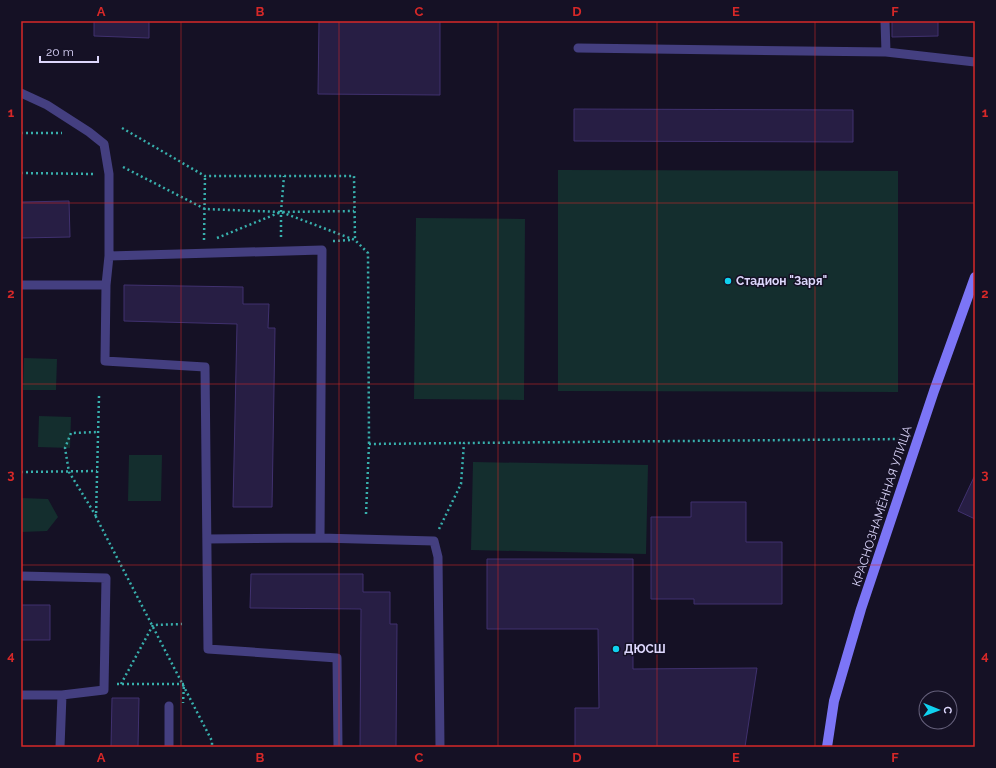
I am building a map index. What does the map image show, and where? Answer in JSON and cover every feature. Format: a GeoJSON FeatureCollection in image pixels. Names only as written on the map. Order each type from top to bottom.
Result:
{"type":"FeatureCollection","features":[{"type":"Feature","properties":{"kind":"street","name":"КРАСНОЗНАМЁННАЯ УЛИЦА"},"geometry":{"type":"LineString","coordinates":[[827,747],[834,701],[861,609],[934,391],[975,277]]}},
{"type":"Feature","properties":{"kind":"lane"},"geometry":{"type":"LineString","coordinates":[[885,21],[886,52]]}},
{"type":"Feature","properties":{"kind":"lane"},"geometry":{"type":"LineString","coordinates":[[578,48],[886,52],[975,62]]}},
{"type":"Feature","properties":{"kind":"lane"},"geometry":{"type":"LineString","coordinates":[[21,94],[47,105],[89,132],[104,144],[109,174],[109,256],[106,285],[105,361],[205,367],[208,649],[338,658],[338,747]]}},
{"type":"Feature","properties":{"kind":"lane"},"geometry":{"type":"LineString","coordinates":[[109,256],[322,250],[320,538]]}},
{"type":"Feature","properties":{"kind":"lane"},"geometry":{"type":"LineString","coordinates":[[21,285],[106,285]]}},
{"type":"Feature","properties":{"kind":"lane"},"geometry":{"type":"LineString","coordinates":[[207,539],[320,538],[434,541],[438,557],[440,747]]}},
{"type":"Feature","properties":{"kind":"lane"},"geometry":{"type":"LineString","coordinates":[[21,576],[106,578],[104,690],[62,695],[21,695]]}},
{"type":"Feature","properties":{"kind":"lane"},"geometry":{"type":"LineString","coordinates":[[60,747],[62,695]]}},
{"type":"Feature","properties":{"kind":"lane"},"geometry":{"type":"LineString","coordinates":[[169,706],[169,747]]}},
{"type":"Feature","properties":{"kind":"path"},"geometry":{"type":"LineString","coordinates":[[122,128],[205,176],[354,176],[354,240]]}},
{"type":"Feature","properties":{"kind":"path"},"geometry":{"type":"LineString","coordinates":[[21,134],[89,132]]}},
{"type":"Feature","properties":{"kind":"path"},"geometry":{"type":"LineString","coordinates":[[122,166],[205,209],[281,212],[354,211]]}},
{"type":"Feature","properties":{"kind":"path"},"geometry":{"type":"LineString","coordinates":[[21,173],[109,174]]}},
{"type":"Feature","properties":{"kind":"path"},"geometry":{"type":"LineString","coordinates":[[205,176],[204,243],[281,212],[354,240],[368,253],[368,444],[366,514]]}},
{"type":"Feature","properties":{"kind":"path"},"geometry":{"type":"LineString","coordinates":[[281,242],[281,212],[284,176]]}},
{"type":"Feature","properties":{"kind":"path"},"geometry":{"type":"LineString","coordinates":[[332,241],[354,240]]}},
{"type":"Feature","properties":{"kind":"path"},"geometry":{"type":"LineString","coordinates":[[96,517],[100,396]]}},
{"type":"Feature","properties":{"kind":"path"},"geometry":{"type":"LineString","coordinates":[[98,432],[70,433],[65,448],[69,472],[96,517],[184,684],[212,741],[212,747]]}},
{"type":"Feature","properties":{"kind":"path"},"geometry":{"type":"LineString","coordinates":[[368,444],[906,439]]}},
{"type":"Feature","properties":{"kind":"path"},"geometry":{"type":"LineString","coordinates":[[434,541],[461,484],[464,443]]}},
{"type":"Feature","properties":{"kind":"path"},"geometry":{"type":"LineString","coordinates":[[21,472],[98,472]]}},
{"type":"Feature","properties":{"kind":"path"},"geometry":{"type":"LineString","coordinates":[[153,626],[182,624]]}},
{"type":"Feature","properties":{"kind":"path"},"geometry":{"type":"LineString","coordinates":[[153,626],[121,684],[184,684]]}},
{"type":"Feature","properties":{"kind":"green space","name":"Стадион \"Заря\""},"geometry":{"type":"Polygon","coordinates":[[[558,170],[898,171],[898,392],[558,391],[558,170]]]}},
{"type":"Feature","properties":{"kind":"green space"},"geometry":{"type":"Polygon","coordinates":[[[416,218],[525,219],[524,400],[414,399],[416,218]]]}},
{"type":"Feature","properties":{"kind":"green space"},"geometry":{"type":"Polygon","coordinates":[[[24,358],[57,359],[56,390],[23,390],[24,358]]]}},
{"type":"Feature","properties":{"kind":"green space"},"geometry":{"type":"Polygon","coordinates":[[[39,416],[71,417],[70,448],[38,447],[39,416]]]}},
{"type":"Feature","properties":{"kind":"green space"},"geometry":{"type":"Polygon","coordinates":[[[129,455],[162,455],[161,501],[128,501],[129,455]]]}},
{"type":"Feature","properties":{"kind":"green space"},"geometry":{"type":"Polygon","coordinates":[[[473,462],[648,465],[646,554],[471,550],[473,462]]]}},
{"type":"Feature","properties":{"kind":"green space"},"geometry":{"type":"Polygon","coordinates":[[[21,498],[48,499],[58,517],[47,531],[21,532],[21,498]]]}},
{"type":"Feature","properties":{"kind":"building"},"geometry":{"type":"Polygon","coordinates":[[[94,21],[149,21],[149,38],[94,36],[94,21]]]}},
{"type":"Feature","properties":{"kind":"building"},"geometry":{"type":"Polygon","coordinates":[[[319,21],[440,21],[440,95],[318,94],[319,21]]]}},
{"type":"Feature","properties":{"kind":"building"},"geometry":{"type":"Polygon","coordinates":[[[892,21],[938,21],[938,36],[892,37],[892,21]]]}},
{"type":"Feature","properties":{"kind":"building"},"geometry":{"type":"Polygon","coordinates":[[[574,109],[853,110],[853,142],[574,141],[574,109]]]}},
{"type":"Feature","properties":{"kind":"building"},"geometry":{"type":"Polygon","coordinates":[[[69,201],[70,237],[21,238],[21,202],[69,201]]]}},
{"type":"Feature","properties":{"kind":"building"},"geometry":{"type":"Polygon","coordinates":[[[124,285],[243,287],[243,304],[269,304],[268,328],[275,328],[272,507],[233,507],[237,324],[124,321],[124,285]]]}},
{"type":"Feature","properties":{"kind":"building"},"geometry":{"type":"Polygon","coordinates":[[[975,475],[975,519],[958,511],[975,475]]]}},
{"type":"Feature","properties":{"kind":"building"},"geometry":{"type":"Polygon","coordinates":[[[691,502],[746,502],[746,542],[782,542],[782,604],[694,604],[694,599],[651,599],[651,517],[691,517],[691,502]]]}},
{"type":"Feature","properties":{"kind":"building","name":"ДЮСШ"},"geometry":{"type":"Polygon","coordinates":[[[487,559],[633,559],[633,669],[757,668],[745,747],[575,747],[575,708],[599,708],[598,629],[487,629],[487,559]]]}},
{"type":"Feature","properties":{"kind":"building"},"geometry":{"type":"Polygon","coordinates":[[[251,574],[363,574],[363,592],[390,592],[390,624],[397,624],[396,747],[360,747],[361,609],[250,608],[251,574]]]}},
{"type":"Feature","properties":{"kind":"building"},"geometry":{"type":"Polygon","coordinates":[[[21,605],[50,605],[50,640],[21,640],[21,605]]]}},
{"type":"Feature","properties":{"kind":"building"},"geometry":{"type":"Polygon","coordinates":[[[112,698],[139,698],[138,747],[111,747],[112,698]]]}},
{"type":"Feature","properties":{"kind":"place","name":"Стадион \"Заря\""},"geometry":{"type":"Point","coordinates":[728,281]}},
{"type":"Feature","properties":{"kind":"place","name":"ДЮСШ"},"geometry":{"type":"Point","coordinates":[616,649]}}]}
